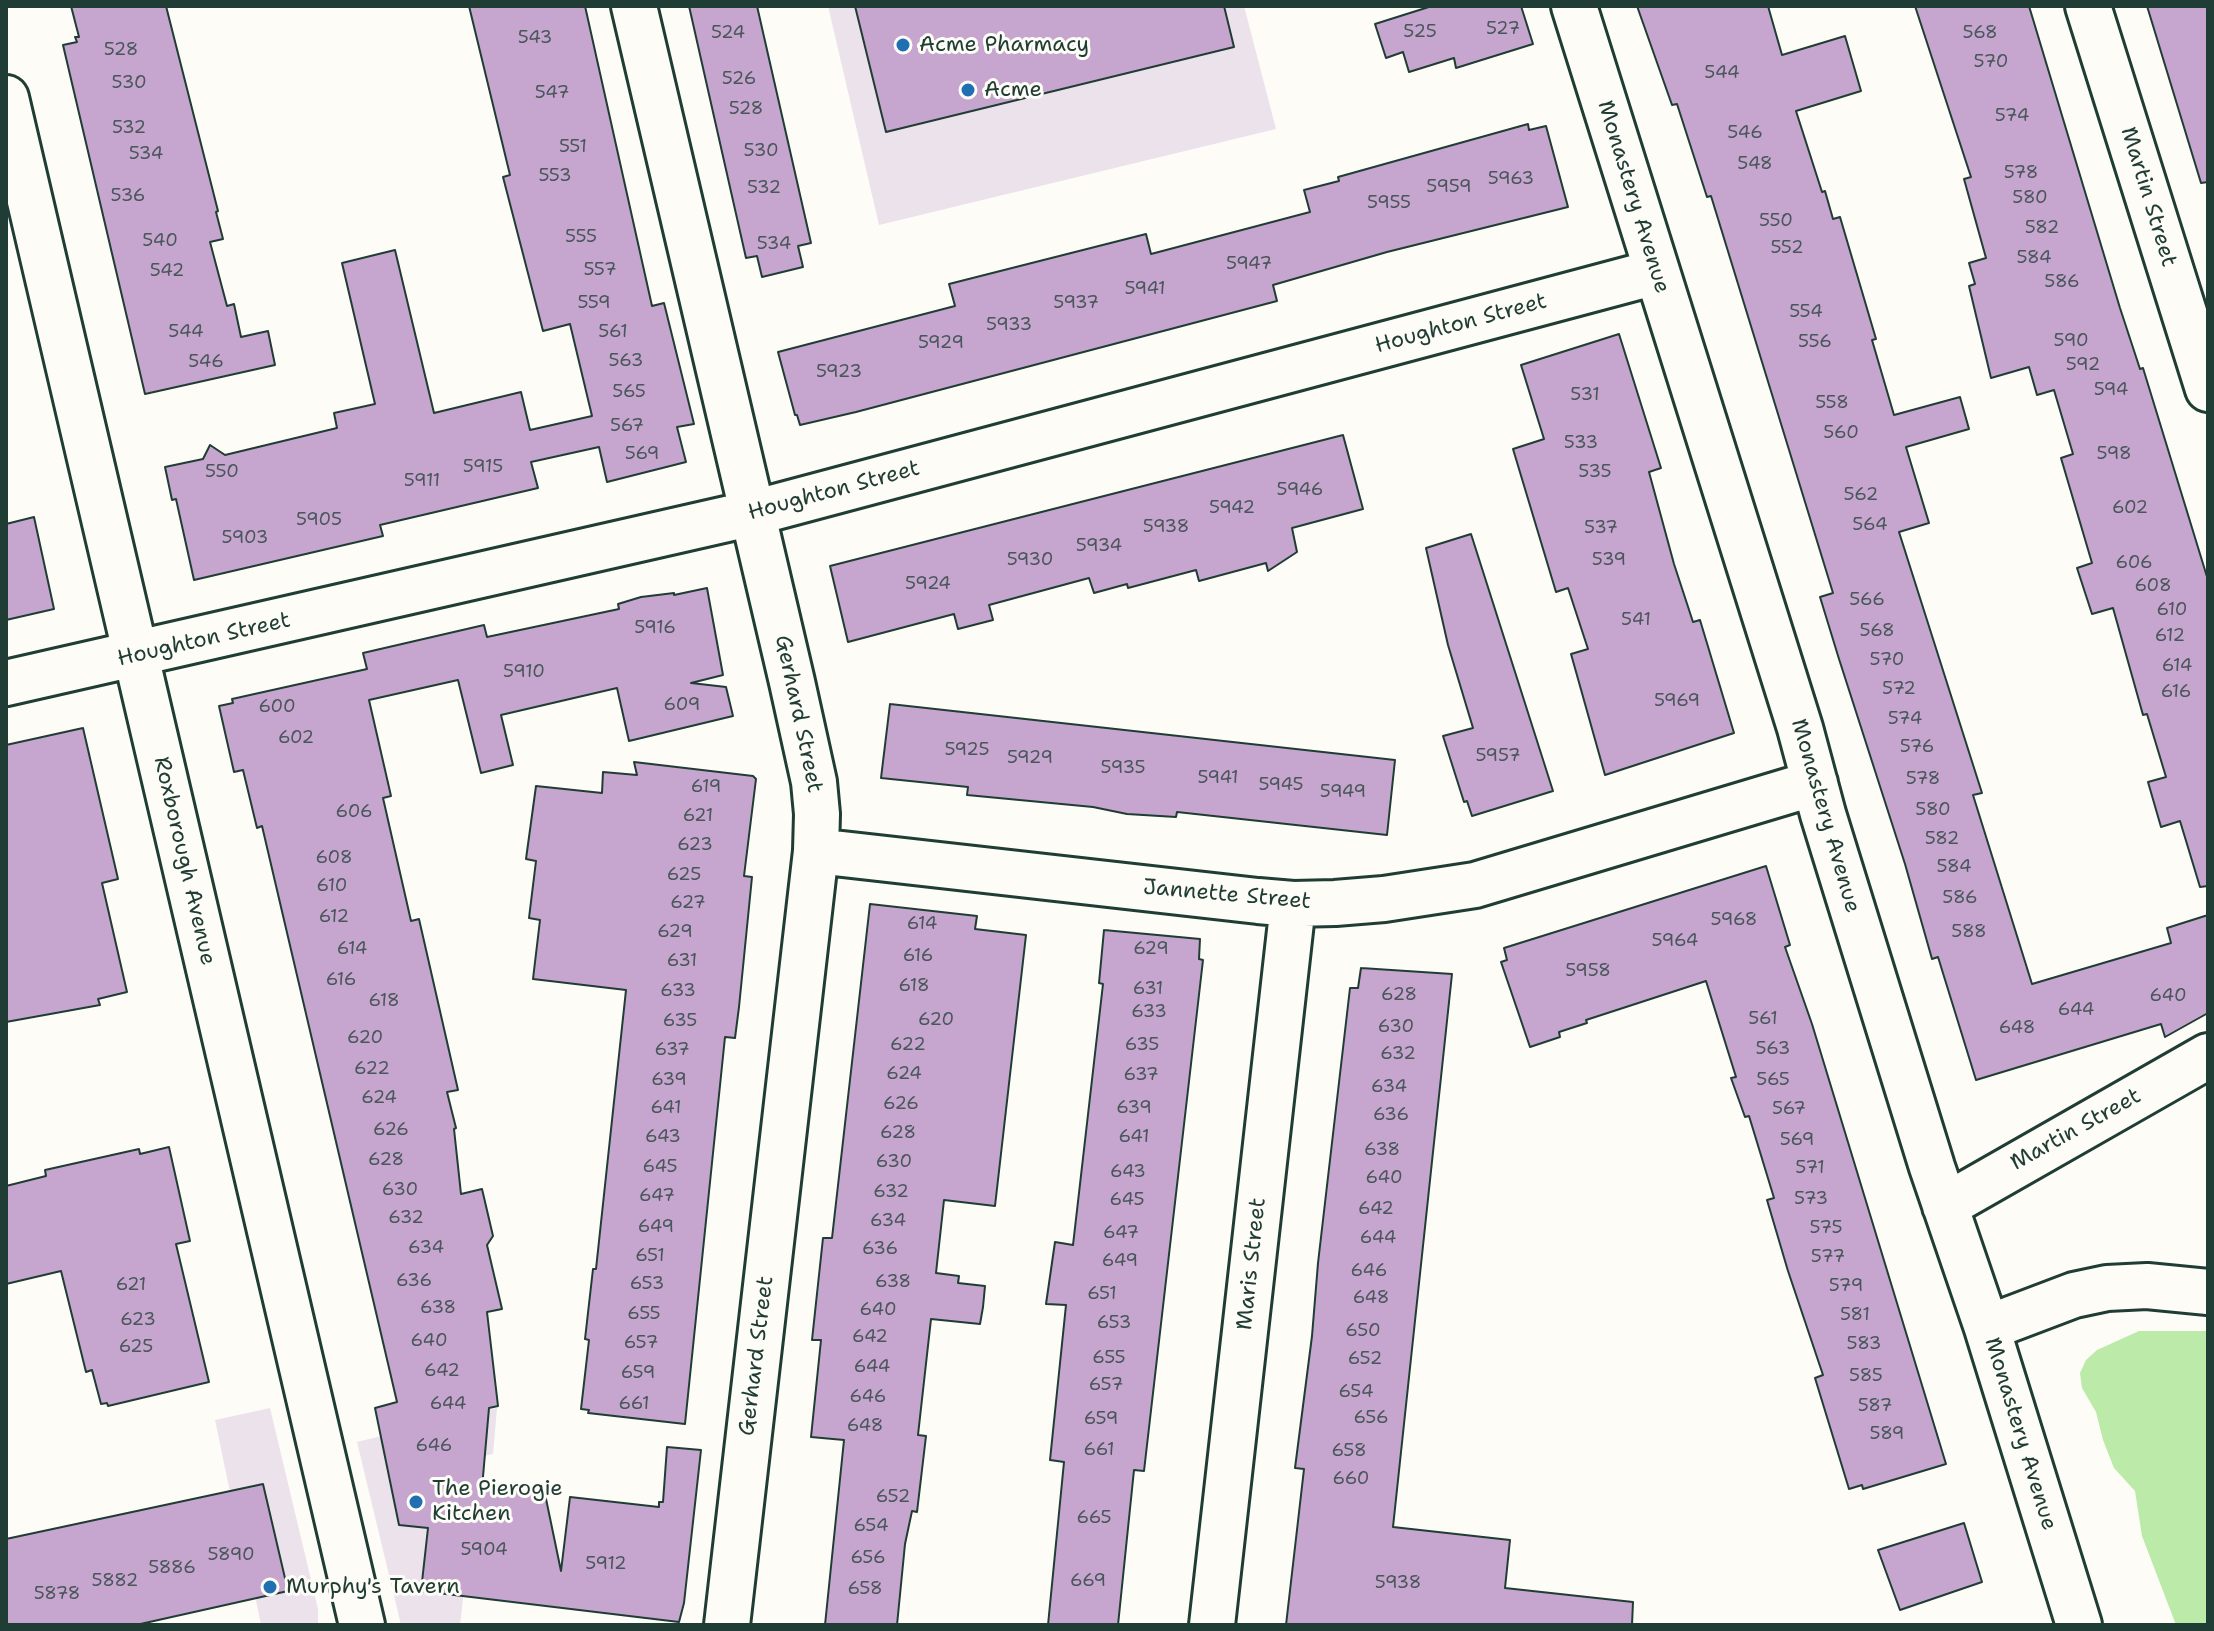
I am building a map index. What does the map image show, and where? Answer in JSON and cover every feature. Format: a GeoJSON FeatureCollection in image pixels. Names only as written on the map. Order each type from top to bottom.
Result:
{"type":"FeatureCollection","features":[{"type":"Feature","properties":{"kind":"street","name":"Gerhard Street"},"geometry":{"type":"LineString","coordinates":[[634,6],[814,782],[817,814],[816,851],[727,1625]]}},
{"type":"Feature","properties":{"kind":"street","name":"Monastery Avenue"},"geometry":{"type":"LineString","coordinates":[[1574,6],[1945,1206],[1987,1328],[2079,1625]]}},
{"type":"Feature","properties":{"kind":"street","name":"Martin Street"},"geometry":{"type":"LineString","coordinates":[[2088,6],[2208,389]]}},
{"type":"Feature","properties":{"kind":"street","name":"Roxborough Avenue"},"geometry":{"type":"LineString","coordinates":[[6,98],[362,1625]]}},
{"type":"Feature","properties":{"kind":"street","name":"Houghton Street"},"geometry":{"type":"LineString","coordinates":[[6,683],[753,513],[1656,272]]}},
{"type":"Feature","properties":{"kind":"street","name":"Jannette Street"},"geometry":{"type":"LineString","coordinates":[[816,851],[1293,904],[1384,899],[1475,885],[1815,783]]}},
{"type":"Feature","properties":{"kind":"street","name":"Maris Street"},"geometry":{"type":"LineString","coordinates":[[1212,1625],[1293,904]]}},
{"type":"Feature","properties":{"kind":"street","name":"Martin Street"},"geometry":{"type":"LineString","coordinates":[[1945,1206],[2208,1056]]}},
{"type":"Feature","properties":{"kind":"street"},"geometry":{"type":"LineString","coordinates":[[1987,1328],[2074,1295],[2107,1288],[2147,1286],[2208,1292]]}},
{"type":"Feature","properties":{"kind":"shaded area"},"geometry":{"type":"Polygon","coordinates":[[[828,6],[1244,6],[1276,129],[879,225],[828,6]]]}},
{"type":"Feature","properties":{"kind":"shaded area"},"geometry":{"type":"Polygon","coordinates":[[[270,1408],[318,1609],[318,1625],[261,1625],[235,1498],[230,1492],[215,1420],[270,1408]]]}},
{"type":"Feature","properties":{"kind":"shaded area"},"geometry":{"type":"Polygon","coordinates":[[[497,1408],[493,1454],[479,1457],[460,1625],[401,1625],[357,1442],[497,1408]]]}},
{"type":"Feature","properties":{"kind":"green space"},"geometry":{"type":"Polygon","coordinates":[[[2139,1331],[2208,1331],[2208,1625],[2176,1625],[2142,1536],[2135,1491],[2114,1468],[2096,1412],[2082,1388],[2080,1373],[2086,1360],[2097,1350],[2139,1331]]]}},
{"type":"Feature","properties":{"kind":"building"},"geometry":{"type":"Polygon","coordinates":[[[71,6],[166,6],[218,211],[223,239],[210,242],[227,306],[234,304],[241,337],[268,331],[275,365],[145,394],[63,45],[77,42],[75,37],[79,37],[71,6]]]}},
{"type":"Feature","properties":{"kind":"building"},"geometry":{"type":"Polygon","coordinates":[[[469,6],[585,6],[652,306],[664,303],[694,424],[677,427],[686,462],[607,482],[599,447],[531,462],[538,488],[380,525],[383,536],[194,580],[176,499],[172,500],[165,467],[203,459],[210,445],[225,455],[337,428],[334,413],[375,404],[342,263],[395,250],[434,413],[521,392],[530,430],[592,416],[570,324],[543,331],[503,177],[510,175],[469,6]]]}},
{"type":"Feature","properties":{"kind":"building"},"geometry":{"type":"Polygon","coordinates":[[[689,6],[757,6],[811,243],[798,246],[803,267],[762,277],[757,256],[746,258],[689,6]]]}},
{"type":"Feature","properties":{"kind":"building","name":"Acme"},"geometry":{"type":"Polygon","coordinates":[[[855,6],[1224,6],[1234,47],[886,132],[855,6]]]}},
{"type":"Feature","properties":{"kind":"building"},"geometry":{"type":"Polygon","coordinates":[[[1432,6],[1521,6],[1533,44],[1456,68],[1454,58],[1409,72],[1403,52],[1386,58],[1375,24],[1432,6]]]}},
{"type":"Feature","properties":{"kind":"building"},"geometry":{"type":"Polygon","coordinates":[[[1637,6],[1768,6],[1782,55],[1845,36],[1861,91],[1796,111],[1833,219],[1840,217],[1876,339],[1872,340],[1894,415],[1960,397],[1969,429],[1906,447],[1929,523],[1899,532],[1982,793],[1973,795],[2032,984],[2171,943],[2167,928],[2208,915],[2208,1013],[2165,1037],[2161,1024],[1976,1080],[1938,957],[1932,959],[1820,597],[1833,593],[1711,196],[1707,197],[1677,104],[1672,105],[1637,6]]]}},
{"type":"Feature","properties":{"kind":"building"},"geometry":{"type":"Polygon","coordinates":[[[1915,6],[2029,6],[2120,308],[2140,369],[2143,368],[2208,580],[2208,886],[2200,887],[2180,821],[2161,827],[2148,782],[2166,777],[2147,714],[2143,715],[2113,608],[2092,614],[2077,568],[2092,563],[2061,458],[2073,454],[2054,390],[2037,395],[2029,367],[1991,378],[1969,286],[1975,284],[1969,263],[1986,258],[1964,179],[1971,177],[1915,6]]]}},
{"type":"Feature","properties":{"kind":"building"},"geometry":{"type":"Polygon","coordinates":[[[2147,6],[2208,6],[2208,182],[2201,183],[2147,6]]]}},
{"type":"Feature","properties":{"kind":"building"},"geometry":{"type":"Polygon","coordinates":[[[1528,124],[1529,130],[1546,126],[1568,207],[1387,252],[1273,285],[1277,301],[856,412],[800,425],[795,415],[778,352],[955,306],[949,284],[1146,234],[1151,254],[1310,212],[1304,190],[1339,181],[1338,177],[1528,124]]]}},
{"type":"Feature","properties":{"kind":"building"},"geometry":{"type":"Polygon","coordinates":[[[1619,334],[1661,468],[1649,472],[1674,564],[1693,622],[1700,620],[1734,733],[1605,775],[1571,654],[1588,649],[1568,588],[1556,592],[1513,449],[1544,439],[1521,365],[1619,334]]]}},
{"type":"Feature","properties":{"kind":"building"},"geometry":{"type":"Polygon","coordinates":[[[1343,435],[1363,509],[1292,528],[1297,552],[1268,571],[1266,563],[1199,581],[1196,570],[1128,588],[1127,584],[1094,593],[1089,578],[989,605],[993,620],[958,629],[954,614],[848,642],[830,566],[1343,435]]]}},
{"type":"Feature","properties":{"kind":"building"},"geometry":{"type":"Polygon","coordinates":[[[34,517],[54,609],[6,620],[6,524],[34,517]]]}},
{"type":"Feature","properties":{"kind":"building"},"geometry":{"type":"Polygon","coordinates":[[[1471,534],[1553,791],[1472,816],[1467,801],[1464,802],[1443,736],[1473,728],[1448,645],[1426,548],[1471,534]]]}},
{"type":"Feature","properties":{"kind":"building"},"geometry":{"type":"Polygon","coordinates":[[[707,588],[723,675],[691,683],[726,687],[733,716],[629,741],[617,688],[501,715],[513,765],[481,773],[458,680],[369,700],[391,796],[383,798],[411,921],[419,919],[458,1090],[447,1092],[456,1128],[461,1194],[482,1189],[493,1236],[487,1245],[502,1309],[487,1312],[498,1406],[489,1408],[482,1488],[545,1494],[561,1571],[570,1497],[659,1507],[659,1502],[663,1502],[667,1447],[701,1450],[684,1603],[679,1622],[421,1591],[428,1528],[399,1525],[375,1408],[397,1402],[262,826],[257,828],[243,770],[234,772],[219,706],[233,703],[232,699],[367,669],[363,653],[484,625],[487,637],[619,609],[618,604],[641,597],[674,595],[707,588]]]}},
{"type":"Feature","properties":{"kind":"building"},"geometry":{"type":"Polygon","coordinates":[[[890,704],[1395,760],[1387,835],[1177,812],[1176,817],[1127,814],[1093,807],[967,795],[968,787],[881,778],[890,704]]]}},
{"type":"Feature","properties":{"kind":"building"},"geometry":{"type":"Polygon","coordinates":[[[83,728],[118,879],[102,883],[127,992],[98,999],[100,1005],[6,1022],[6,745],[83,728]]]}},
{"type":"Feature","properties":{"kind":"building"},"geometry":{"type":"Polygon","coordinates":[[[634,762],[753,776],[756,779],[744,876],[752,877],[739,1007],[735,1038],[725,1037],[685,1424],[588,1413],[589,1410],[581,1409],[589,1340],[585,1339],[593,1269],[596,1269],[626,990],[533,979],[540,920],[529,918],[536,861],[526,859],[536,786],[602,793],[603,772],[637,775],[634,762]]]}},
{"type":"Feature","properties":{"kind":"building"},"geometry":{"type":"Polygon","coordinates":[[[1766,866],[1790,945],[1785,947],[1812,1024],[1946,1464],[1863,1489],[1862,1485],[1849,1489],[1815,1378],[1823,1375],[1767,1200],[1774,1198],[1749,1116],[1745,1117],[1731,1078],[1736,1077],[1706,981],[1586,1020],[1587,1023],[1559,1032],[1560,1037],[1530,1047],[1501,962],[1507,960],[1504,948],[1766,866]]]}},
{"type":"Feature","properties":{"kind":"building"},"geometry":{"type":"Polygon","coordinates":[[[870,904],[977,916],[975,929],[1026,935],[995,1206],[944,1200],[936,1273],[959,1276],[958,1283],[985,1286],[983,1307],[980,1324],[931,1319],[918,1435],[926,1436],[917,1512],[912,1511],[905,1544],[897,1625],[825,1625],[844,1440],[811,1437],[821,1340],[812,1340],[823,1238],[832,1238],[870,904]]]}},
{"type":"Feature","properties":{"kind":"building"},"geometry":{"type":"Polygon","coordinates":[[[1104,930],[1200,939],[1199,959],[1203,960],[1144,1471],[1134,1470],[1118,1625],[1048,1625],[1064,1462],[1050,1460],[1066,1305],[1046,1304],[1055,1242],[1073,1245],[1103,984],[1099,983],[1104,930]]]}},
{"type":"Feature","properties":{"kind":"building"},"geometry":{"type":"Polygon","coordinates":[[[1361,968],[1452,974],[1393,1527],[1510,1540],[1505,1588],[1633,1602],[1632,1625],[1286,1625],[1304,1469],[1295,1468],[1318,1263],[1350,988],[1358,988],[1361,968]]]}},
{"type":"Feature","properties":{"kind":"building"},"geometry":{"type":"Polygon","coordinates":[[[169,1147],[190,1241],[176,1244],[209,1382],[108,1406],[107,1403],[101,1404],[92,1370],[86,1372],[61,1271],[6,1284],[6,1186],[46,1176],[45,1170],[139,1149],[140,1154],[169,1147]]]}},
{"type":"Feature","properties":{"kind":"building"},"geometry":{"type":"Polygon","coordinates":[[[263,1484],[288,1591],[136,1625],[6,1625],[6,1539],[263,1484]]]}},
{"type":"Feature","properties":{"kind":"building"},"geometry":{"type":"Polygon","coordinates":[[[1964,1523],[1982,1582],[1900,1610],[1878,1550],[1964,1523]]]}},
{"type":"Feature","properties":{"kind":"place","name":"Acme Pharmacy"},"geometry":{"type":"Point","coordinates":[903,45]}},
{"type":"Feature","properties":{"kind":"place","name":"Acme"},"geometry":{"type":"Point","coordinates":[968,90]}},
{"type":"Feature","properties":{"kind":"place","name":"The Pierogie Kitchen"},"geometry":{"type":"Point","coordinates":[416,1502]}},
{"type":"Feature","properties":{"kind":"place","name":"Murphy's Tavern"},"geometry":{"type":"Point","coordinates":[270,1587]}}]}
